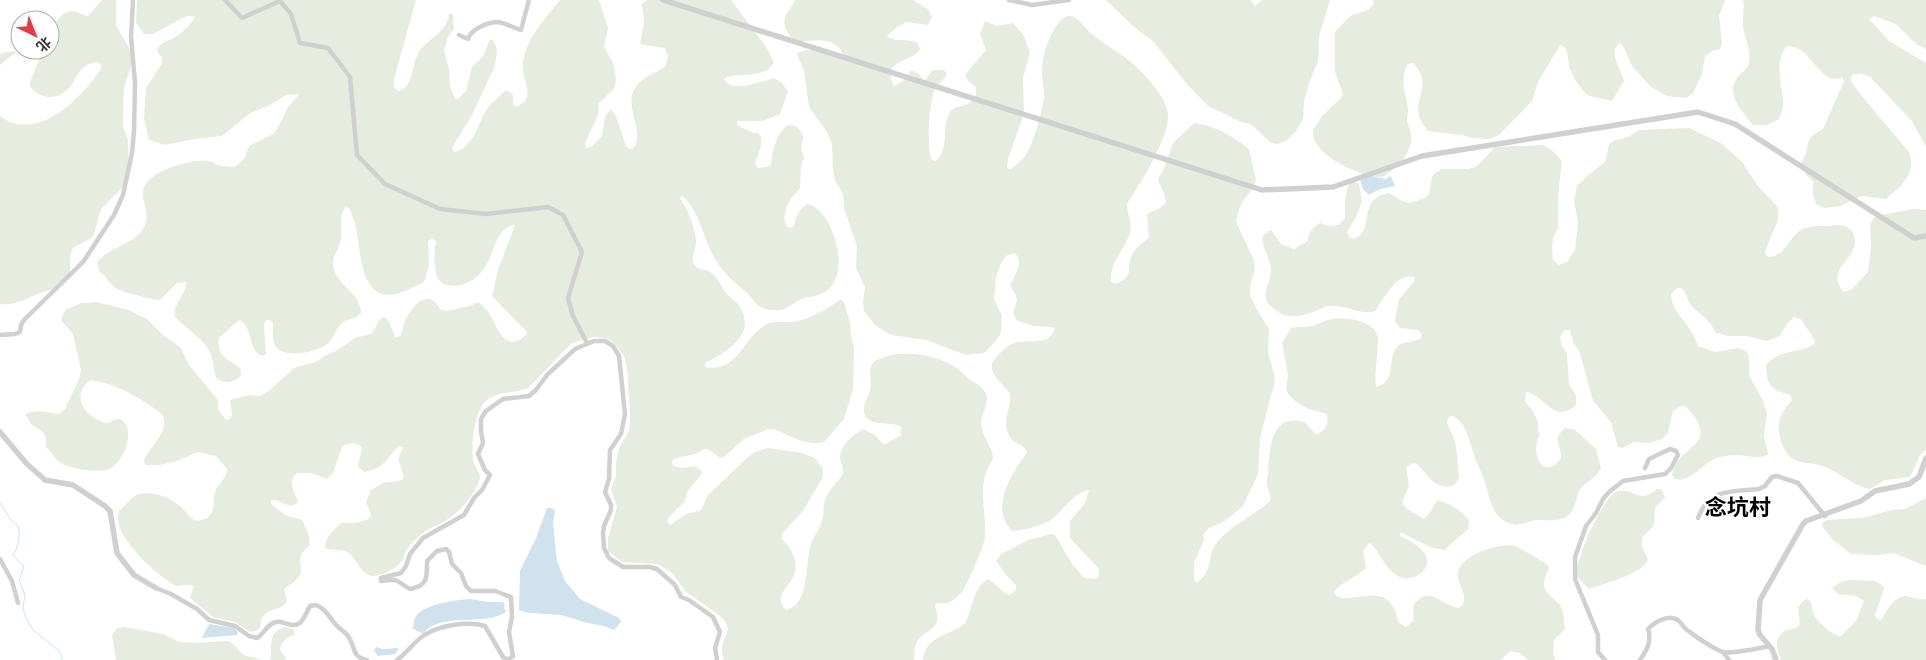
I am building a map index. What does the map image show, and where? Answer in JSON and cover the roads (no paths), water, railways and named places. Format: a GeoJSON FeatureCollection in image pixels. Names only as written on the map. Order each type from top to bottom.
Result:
{"type":"FeatureCollection","features":[{"type":"Feature","properties":{"kind":"street"},"geometry":{"type":"LineString","coordinates":[[0,335],[20,332],[21,324],[24,320],[83,262],[114,215],[123,194],[133,137],[135,83],[131,37],[133,0]]}},
{"type":"Feature","properties":{"kind":"street"},"geometry":{"type":"LineString","coordinates":[[225,0],[242,18],[280,1],[291,14],[300,43],[328,48],[350,77],[356,155],[385,184],[440,209],[486,214],[548,206],[563,215],[582,252],[568,298],[573,316],[587,343]]}},
{"type":"Feature","properties":{"kind":"street"},"geometry":{"type":"LineString","coordinates":[[459,35],[468,39],[470,34],[481,27],[498,22],[521,30],[529,0]]}},
{"type":"Feature","properties":{"kind":"street"},"geometry":{"type":"LineString","coordinates":[[663,0],[1262,190],[1334,187],[1422,156],[1698,112],[1735,124],[1914,238],[1926,236]]}},
{"type":"Feature","properties":{"kind":"street"},"geometry":{"type":"LineString","coordinates":[[1009,0],[1032,5],[1069,0]]}},
{"type":"Feature","properties":{"kind":"street"},"geometry":{"type":"LineString","coordinates":[[397,660],[422,636],[443,627],[463,625],[485,626],[488,628],[503,657],[508,660],[513,656],[509,632],[513,610],[511,597],[494,591],[471,591],[466,586],[461,573],[452,564],[449,552],[446,549],[437,551],[427,561],[425,581],[420,588],[410,589],[398,580],[380,580],[385,576],[401,573],[406,566],[410,554],[423,538],[464,515],[474,498],[482,490],[490,474],[485,470],[478,454],[483,443],[480,424],[483,414],[503,399],[529,396],[567,356],[587,343],[600,340],[614,346],[616,350],[624,401],[624,425],[619,439],[610,450],[610,479],[605,492],[610,500],[611,510],[604,526],[604,548],[609,558],[623,567],[650,567],[657,569],[675,585],[681,597],[690,600],[713,617],[720,632],[715,648],[717,660]]}},
{"type":"Feature","properties":{"kind":"street"},"geometry":{"type":"LineString","coordinates":[[0,432],[27,464],[45,480],[73,485],[110,511],[117,553],[134,575],[197,609],[209,620],[235,626],[249,636],[257,638],[270,625],[276,622],[291,625],[298,624],[303,620],[310,606],[316,605],[324,610],[349,637],[357,656],[367,660]]}},
{"type":"Feature","properties":{"kind":"street"},"geometry":{"type":"LineString","coordinates":[[1605,660],[1598,652],[1598,635],[1575,579],[1575,557],[1586,526],[1609,492],[1623,481],[1665,474],[1671,468],[1678,455],[1676,451],[1670,449],[1649,459],[1645,468]]}},
{"type":"Feature","properties":{"kind":"street"},"geometry":{"type":"LineString","coordinates":[[1776,660],[1758,630],[1761,596],[1803,524],[1806,521],[1825,516],[1862,501],[1875,491],[1909,484],[1918,477],[1926,458]]}},
{"type":"Feature","properties":{"kind":"street"},"geometry":{"type":"LineString","coordinates":[[1698,518],[1703,505],[1715,494],[1759,489],[1765,486],[1772,477],[1777,476],[1798,483],[1825,516]]}},
{"type":"Feature","properties":{"kind":"street"},"geometry":{"type":"LineString","coordinates":[[0,558],[12,581],[18,603]]}},
{"type":"Feature","properties":{"kind":"street"},"geometry":{"type":"LineString","coordinates":[[1640,660],[1648,648],[1650,634],[1648,629],[1654,623],[1665,618],[1679,622],[1694,635],[1724,652],[1729,660]]}},
{"type":"Feature","properties":{"kind":"street"},"geometry":{"type":"LineString","coordinates":[[1724,652],[1744,651],[1769,646]]}},
{"type":"Feature","properties":{"kind":"water"},"geometry":{"type":"Polygon","coordinates":[[[1368,175],[1385,179],[1391,176],[1395,186],[1380,189],[1369,195],[1363,189],[1360,180],[1368,175]]]}},
{"type":"Feature","properties":{"kind":"water"},"geometry":{"type":"Polygon","coordinates":[[[547,508],[552,508],[555,511],[553,524],[557,561],[565,581],[580,599],[619,618],[621,622],[614,630],[561,615],[519,610],[520,571],[536,538],[547,508]]]}},
{"type":"Feature","properties":{"kind":"water"},"geometry":{"type":"Polygon","coordinates":[[[470,599],[503,602],[506,612],[486,619],[440,623],[430,627],[423,634],[412,628],[415,618],[426,608],[445,602],[470,599]]]}},
{"type":"Feature","properties":{"kind":"water"},"geometry":{"type":"Polygon","coordinates":[[[209,624],[234,628],[238,632],[237,635],[202,638],[209,624]]]}},
{"type":"Feature","properties":{"kind":"water"},"geometry":{"type":"Polygon","coordinates":[[[376,647],[383,649],[399,648],[395,654],[378,656],[374,651],[376,647]]]}},
{"type":"Feature","properties":{"kind":"waterway"},"geometry":{"type":"LineString","coordinates":[[0,503],[11,520],[18,526],[19,541],[13,556],[24,566],[19,581],[25,595],[23,608],[26,618],[33,630],[59,651],[63,660]]}},
{"type":"Feature","properties":{"kind":"district","name":"念坑村"},"geometry":{"type":"Point","coordinates":[1738,507]}}]}
